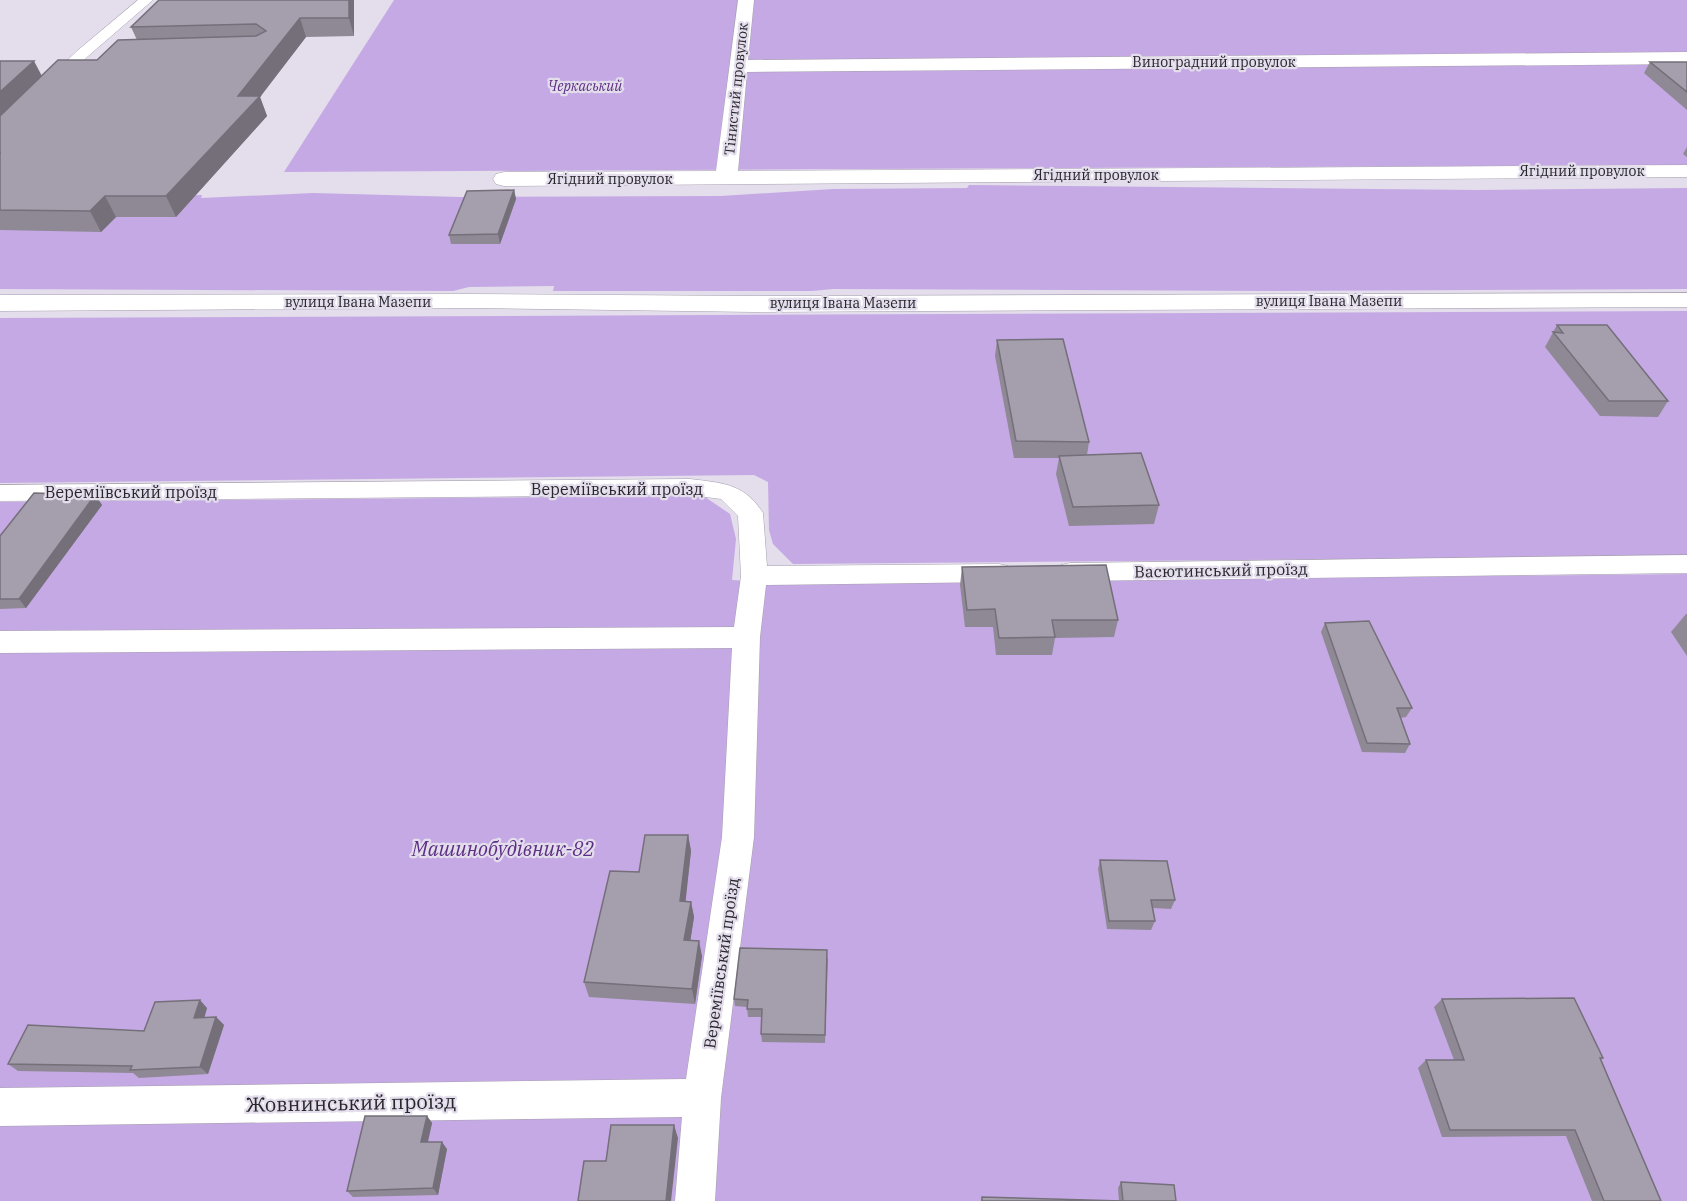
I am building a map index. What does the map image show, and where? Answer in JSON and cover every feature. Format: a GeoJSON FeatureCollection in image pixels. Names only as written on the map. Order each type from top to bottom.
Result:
{"type":"FeatureCollection","features":[{"type":"Feature","properties":{"kind":"street","name":"Тінистий провулок"},"geometry":{"type":"LineString","coordinates":[[726,178],[746,0]]}},
{"type":"Feature","properties":{"kind":"street","name":"Виноградний провулок"},"geometry":{"type":"LineString","coordinates":[[740,66],[1687,58]]}},
{"type":"Feature","properties":{"kind":"street","name":"Ягідний провулок"},"geometry":{"type":"LineString","coordinates":[[504,179],[1687,171]]}},
{"type":"Feature","properties":{"kind":"street","name":"вулиця Івана Мазепи"},"geometry":{"type":"LineString","coordinates":[[0,303],[470,301],[767,304],[1687,300]]}},
{"type":"Feature","properties":{"kind":"lane"},"geometry":{"type":"LineString","coordinates":[[0,134],[82,54],[146,0]]}},
{"type":"Feature","properties":{"kind":"lane"},"geometry":{"type":"LineString","coordinates":[[82,54],[105,53]]}},
{"type":"Feature","properties":{"kind":"lane","name":"Вереміївський проїзд"},"geometry":{"type":"LineString","coordinates":[[0,492],[690,487],[728,492],[750,513],[754,576],[746,637],[738,837],[702,1098],[695,1201]]}},
{"type":"Feature","properties":{"kind":"lane","name":"Васютинський проїзд"},"geometry":{"type":"LineString","coordinates":[[754,576],[1687,564]]}},
{"type":"Feature","properties":{"kind":"lane"},"geometry":{"type":"LineString","coordinates":[[0,642],[746,637]]}},
{"type":"Feature","properties":{"kind":"lane","name":"Жовнинський проїзд"},"geometry":{"type":"LineString","coordinates":[[0,1107],[702,1098]]}},
{"type":"Feature","properties":{"kind":"green space","name":"Черкаський"},"geometry":{"type":"Polygon","coordinates":[[[394,0],[1687,0],[1687,165],[284,172],[394,0]]]}},
{"type":"Feature","properties":{"kind":"green space"},"geometry":{"type":"Polygon","coordinates":[[[969,185],[1478,190],[1687,188],[1687,289],[553,291],[554,286],[469,287],[453,291],[0,289],[0,200],[202,195],[201,198],[313,193],[460,197],[721,196],[833,189],[967,188],[969,185]]]}},
{"type":"Feature","properties":{"kind":"green space"},"geometry":{"type":"Polygon","coordinates":[[[1687,311],[1687,556],[793,564],[773,544],[769,530],[768,482],[754,475],[0,483],[0,318],[1687,311]]]}},
{"type":"Feature","properties":{"kind":"green space","name":"Машинобудівник-82"},"geometry":{"type":"Polygon","coordinates":[[[705,497],[730,514],[736,539],[732,580],[789,583],[1687,574],[1687,1201],[0,1201],[0,502],[705,497]]]}},
{"type":"Feature","properties":{"kind":"building"},"geometry":{"type":"Polygon","coordinates":[[[159,0],[349,0],[349,18],[300,18],[238,96],[260,96],[166,196],[105,196],[90,211],[0,210],[0,116],[58,60],[97,60],[118,40],[256,36],[266,31],[256,24],[131,27],[159,0]]]}},
{"type":"Feature","properties":{"kind":"building"},"geometry":{"type":"Polygon","coordinates":[[[0,61],[34,61],[0,92],[0,61]]]}},
{"type":"Feature","properties":{"kind":"building"},"geometry":{"type":"Polygon","coordinates":[[[1650,62],[1687,62],[1687,92],[1650,62]]]}},
{"type":"Feature","properties":{"kind":"building"},"geometry":{"type":"Polygon","coordinates":[[[514,190],[498,234],[449,235],[467,191],[514,190]]]}},
{"type":"Feature","properties":{"kind":"building"},"geometry":{"type":"Polygon","coordinates":[[[1557,325],[1607,325],[1668,401],[1609,401],[1553,332],[1563,333],[1557,325]]]}},
{"type":"Feature","properties":{"kind":"building"},"geometry":{"type":"Polygon","coordinates":[[[1063,339],[1089,442],[1016,441],[997,340],[1063,339]]]}},
{"type":"Feature","properties":{"kind":"building"},"geometry":{"type":"Polygon","coordinates":[[[1141,453],[1159,505],[1073,507],[1059,456],[1141,453]]]}},
{"type":"Feature","properties":{"kind":"building"},"geometry":{"type":"Polygon","coordinates":[[[34,493],[95,495],[19,599],[0,599],[0,536],[34,493]]]}},
{"type":"Feature","properties":{"kind":"building"},"geometry":{"type":"Polygon","coordinates":[[[1106,565],[1118,620],[1052,620],[1055,637],[999,638],[995,609],[967,610],[962,567],[1106,565]]]}},
{"type":"Feature","properties":{"kind":"building"},"geometry":{"type":"Polygon","coordinates":[[[1369,621],[1412,708],[1397,708],[1410,744],[1367,743],[1325,623],[1369,621]]]}},
{"type":"Feature","properties":{"kind":"building"},"geometry":{"type":"Polygon","coordinates":[[[645,835],[688,835],[680,901],[691,902],[684,940],[699,941],[692,989],[584,982],[610,871],[639,872],[645,835]]]}},
{"type":"Feature","properties":{"kind":"building"},"geometry":{"type":"Polygon","coordinates":[[[1100,860],[1167,861],[1175,900],[1151,900],[1155,921],[1109,921],[1100,860]]]}},
{"type":"Feature","properties":{"kind":"building"},"geometry":{"type":"Polygon","coordinates":[[[740,948],[827,950],[825,1035],[761,1034],[762,1009],[747,1009],[748,1000],[734,999],[740,948]]]}},
{"type":"Feature","properties":{"kind":"building"},"geometry":{"type":"Polygon","coordinates":[[[1574,998],[1603,1058],[1600,1058],[1661,1201],[1604,1201],[1575,1130],[1450,1130],[1426,1060],[1464,1060],[1442,999],[1574,998]]]}},
{"type":"Feature","properties":{"kind":"building"},"geometry":{"type":"Polygon","coordinates":[[[200,1000],[194,1018],[216,1017],[200,1067],[130,1070],[132,1066],[8,1064],[28,1025],[144,1031],[155,1002],[200,1000]]]}},
{"type":"Feature","properties":{"kind":"building"},"geometry":{"type":"Polygon","coordinates":[[[365,1116],[427,1116],[421,1142],[442,1142],[433,1188],[347,1191],[365,1116]]]}},
{"type":"Feature","properties":{"kind":"building"},"geometry":{"type":"Polygon","coordinates":[[[611,1125],[674,1125],[666,1201],[578,1201],[584,1161],[606,1161],[611,1125]]]}},
{"type":"Feature","properties":{"kind":"building"},"geometry":{"type":"Polygon","coordinates":[[[1121,1182],[1174,1185],[1176,1201],[1123,1201],[1121,1182]]]}},
{"type":"Feature","properties":{"kind":"building"},"geometry":{"type":"Polygon","coordinates":[[[982,1197],[1123,1201],[982,1201],[982,1197]]]}}]}
